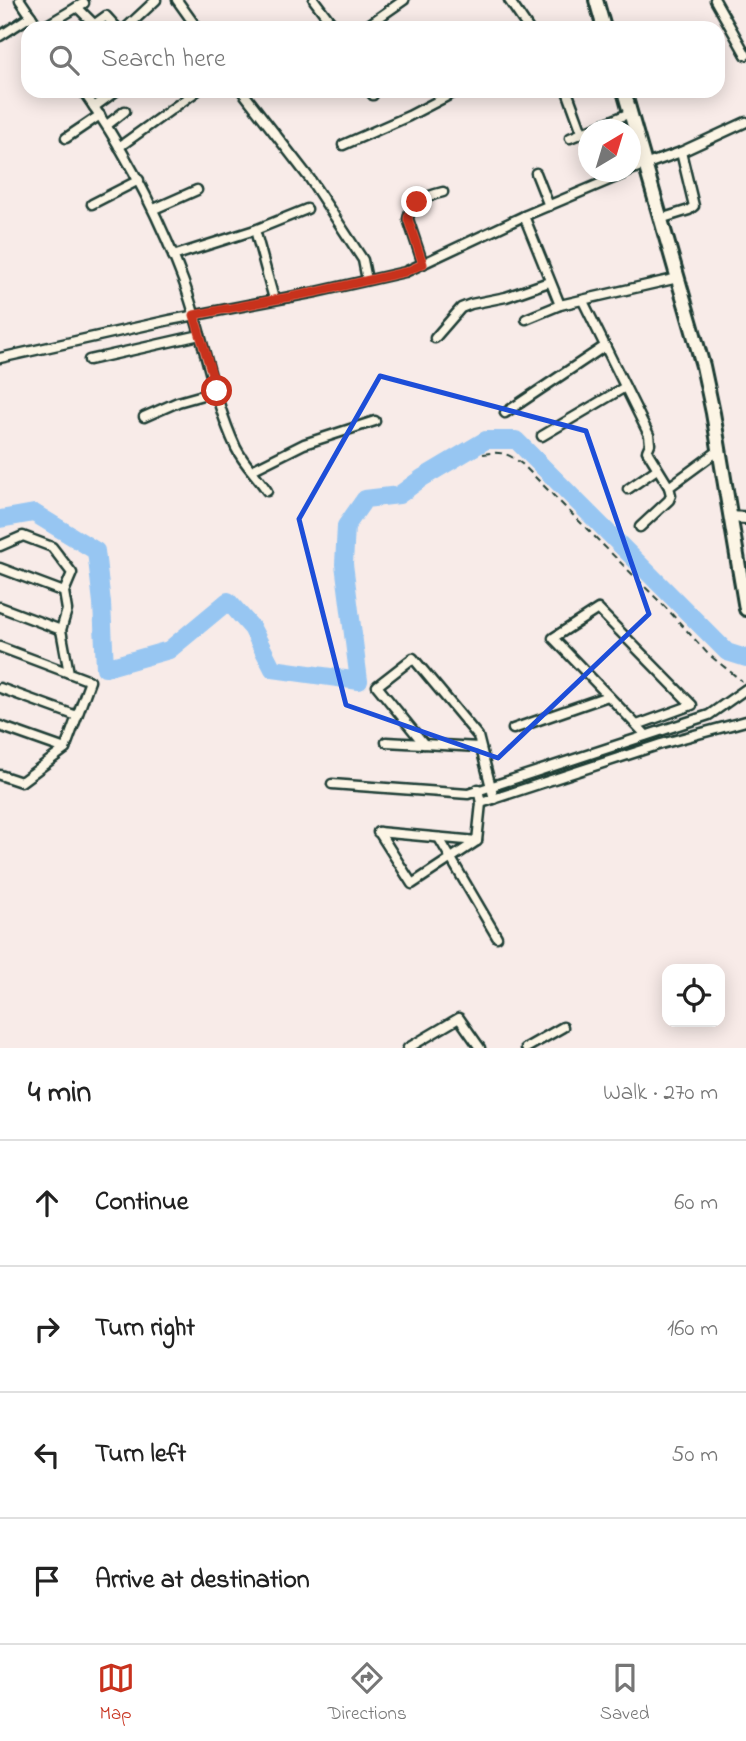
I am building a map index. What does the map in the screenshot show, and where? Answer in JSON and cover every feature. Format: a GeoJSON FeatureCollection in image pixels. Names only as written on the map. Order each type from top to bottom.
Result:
{"type":"FeatureCollection","features":[{"type":"Feature","properties":{"kind":"main road"},"geometry":{"type":"LineString","coordinates":[[596,0],[602,21]]}},
{"type":"Feature","properties":{"kind":"main road"},"geometry":{"type":"LineString","coordinates":[[626,98],[711,402],[746,609]]}},
{"type":"Feature","properties":{"kind":"street"},"geometry":{"type":"LineString","coordinates":[[20,0],[35,21]]}},
{"type":"Feature","properties":{"kind":"street"},"geometry":{"type":"LineString","coordinates":[[134,21],[156,0]]}},
{"type":"Feature","properties":{"kind":"street"},"geometry":{"type":"LineString","coordinates":[[177,0],[192,21]]}},
{"type":"Feature","properties":{"kind":"street"},"geometry":{"type":"LineString","coordinates":[[314,0],[330,21]]}},
{"type":"Feature","properties":{"kind":"street"},"geometry":{"type":"LineString","coordinates":[[374,21],[404,0]]}},
{"type":"Feature","properties":{"kind":"street"},"geometry":{"type":"LineString","coordinates":[[509,0],[523,21]]}},
{"type":"Feature","properties":{"kind":"street"},"geometry":{"type":"LineString","coordinates":[[715,0],[746,55]]}},
{"type":"Feature","properties":{"kind":"street"},"geometry":{"type":"LineString","coordinates":[[53,21],[81,5],[85,18],[90,21]]}},
{"type":"Feature","properties":{"kind":"street"},"geometry":{"type":"LineString","coordinates":[[23,21],[31,16]]}},
{"type":"Feature","properties":{"kind":"street"},"geometry":{"type":"LineString","coordinates":[[0,36],[21,22]]}},
{"type":"Feature","properties":{"kind":"street"},"geometry":{"type":"LineString","coordinates":[[88,98],[107,125],[154,209],[194,315],[237,450],[267,492]]}},
{"type":"Feature","properties":{"kind":"street"},"geometry":{"type":"LineString","coordinates":[[94,107],[106,98]]}},
{"type":"Feature","properties":{"kind":"street"},"geometry":{"type":"LineString","coordinates":[[119,147],[187,98]]}},
{"type":"Feature","properties":{"kind":"street"},"geometry":{"type":"LineString","coordinates":[[247,98],[310,180],[355,248],[365,264],[367,280]]}},
{"type":"Feature","properties":{"kind":"street"},"geometry":{"type":"LineString","coordinates":[[343,145],[444,98]]}},
{"type":"Feature","properties":{"kind":"street"},"geometry":{"type":"LineString","coordinates":[[569,98],[578,122]]}},
{"type":"Feature","properties":{"kind":"street"},"geometry":{"type":"LineString","coordinates":[[107,125],[125,111]]}},
{"type":"Feature","properties":{"kind":"street"},"geometry":{"type":"LineString","coordinates":[[615,119],[630,113]]}},
{"type":"Feature","properties":{"kind":"street"},"geometry":{"type":"LineString","coordinates":[[66,138],[100,115]]}},
{"type":"Feature","properties":{"kind":"street"},"geometry":{"type":"LineString","coordinates":[[641,166],[681,152],[746,122]]}},
{"type":"Feature","properties":{"kind":"street"},"geometry":{"type":"LineString","coordinates":[[570,138],[578,134]]}},
{"type":"Feature","properties":{"kind":"street"},"geometry":{"type":"LineString","coordinates":[[660,219],[694,206],[681,152]]}},
{"type":"Feature","properties":{"kind":"street"},"geometry":{"type":"LineString","coordinates":[[536,173],[549,206]]}},
{"type":"Feature","properties":{"kind":"street"},"geometry":{"type":"LineString","coordinates":[[92,204],[139,180]]}},
{"type":"Feature","properties":{"kind":"street"},"geometry":{"type":"LineString","coordinates":[[0,358],[398,272],[423,264],[604,182]]}},
{"type":"Feature","properties":{"kind":"street"},"geometry":{"type":"LineString","coordinates":[[154,209],[197,190]]}},
{"type":"Feature","properties":{"kind":"street"},"geometry":{"type":"LineString","coordinates":[[423,264],[408,219],[409,213],[424,197],[443,192]]}},
{"type":"Feature","properties":{"kind":"street"},"geometry":{"type":"LineString","coordinates":[[173,256],[255,230],[307,209]]}},
{"type":"Feature","properties":{"kind":"street"},"geometry":{"type":"LineString","coordinates":[[524,216],[560,306]]}},
{"type":"Feature","properties":{"kind":"street"},"geometry":{"type":"LineString","coordinates":[[255,230],[274,299]]}},
{"type":"Feature","properties":{"kind":"street"},"geometry":{"type":"LineString","coordinates":[[526,319],[560,306],[678,278]]}},
{"type":"Feature","properties":{"kind":"street"},"geometry":{"type":"LineString","coordinates":[[435,338],[461,308],[506,297],[549,282]]}},
{"type":"Feature","properties":{"kind":"street"},"geometry":{"type":"LineString","coordinates":[[583,300],[649,435],[650,444],[647,451],[669,486],[669,500],[640,527]]}},
{"type":"Feature","properties":{"kind":"street"},"geometry":{"type":"LineString","coordinates":[[89,360],[200,335]]}},
{"type":"Feature","properties":{"kind":"street"},"geometry":{"type":"LineString","coordinates":[[505,413],[605,346]]}},
{"type":"Feature","properties":{"kind":"street"},"geometry":{"type":"LineString","coordinates":[[542,436],[625,387]]}},
{"type":"Feature","properties":{"kind":"street"},"geometry":{"type":"LineString","coordinates":[[144,417],[217,391]]}},
{"type":"Feature","properties":{"kind":"street"},"geometry":{"type":"LineString","coordinates":[[252,470],[304,444],[375,421]]}},
{"type":"Feature","properties":{"kind":"street"},"geometry":{"type":"LineString","coordinates":[[669,486],[718,452]]}},
{"type":"Feature","properties":{"kind":"street"},"geometry":{"type":"LineString","coordinates":[[628,489],[657,469]]}},
{"type":"Feature","properties":{"kind":"street"},"geometry":{"type":"LineString","coordinates":[[730,517],[746,518]]}},
{"type":"Feature","properties":{"kind":"street"},"geometry":{"type":"LineString","coordinates":[[0,546],[23,536],[52,547],[72,573],[64,592],[67,610],[61,630],[69,673]]}},
{"type":"Feature","properties":{"kind":"street"},"geometry":{"type":"LineString","coordinates":[[0,568],[64,592]]}},
{"type":"Feature","properties":{"kind":"street"},"geometry":{"type":"LineString","coordinates":[[0,607],[61,630]]}},
{"type":"Feature","properties":{"kind":"street"},"geometry":{"type":"LineString","coordinates":[[636,725],[692,705],[598,609],[553,638],[608,696],[636,725],[646,735]]}},
{"type":"Feature","properties":{"kind":"street"},"geometry":{"type":"LineString","coordinates":[[0,647],[90,681],[65,749],[21,782],[0,775]]}},
{"type":"Feature","properties":{"kind":"street"},"geometry":{"type":"LineString","coordinates":[[424,744],[377,686],[413,658],[478,736],[494,799]]}},
{"type":"Feature","properties":{"kind":"street"},"geometry":{"type":"LineString","coordinates":[[0,688],[77,716]]}},
{"type":"Feature","properties":{"kind":"street"},"geometry":{"type":"LineString","coordinates":[[332,784],[468,794],[709,715],[746,690]]}},
{"type":"Feature","properties":{"kind":"street"},"geometry":{"type":"LineString","coordinates":[[513,729],[608,696]]}},
{"type":"Feature","properties":{"kind":"street"},"geometry":{"type":"LineString","coordinates":[[709,715],[714,730]]}},
{"type":"Feature","properties":{"kind":"street"},"geometry":{"type":"LineString","coordinates":[[481,803],[661,744],[746,721]]}},
{"type":"Feature","properties":{"kind":"street"},"geometry":{"type":"LineString","coordinates":[[0,726],[65,749]]}},
{"type":"Feature","properties":{"kind":"street"},"geometry":{"type":"LineString","coordinates":[[657,731],[661,744]]}},
{"type":"Feature","properties":{"kind":"street"},"geometry":{"type":"LineString","coordinates":[[386,742],[480,747]]}},
{"type":"Feature","properties":{"kind":"street"},"geometry":{"type":"LineString","coordinates":[[596,751],[600,763]]}},
{"type":"Feature","properties":{"kind":"street"},"geometry":{"type":"LineString","coordinates":[[528,773],[533,786]]}},
{"type":"Feature","properties":{"kind":"street"},"geometry":{"type":"LineString","coordinates":[[477,841],[481,803],[478,789]]}},
{"type":"Feature","properties":{"kind":"street"},"geometry":{"type":"LineString","coordinates":[[377,832],[439,838],[477,841],[412,884],[377,832]]}},
{"type":"Feature","properties":{"kind":"street"},"geometry":{"type":"LineString","coordinates":[[439,838],[497,937]]}},
{"type":"Feature","properties":{"kind":"street"},"geometry":{"type":"LineString","coordinates":[[408,1048],[459,1018],[480,1048]]}},
{"type":"Feature","properties":{"kind":"street"},"geometry":{"type":"LineString","coordinates":[[526,1048],[563,1027]]}},
{"type":"Feature","properties":{"kind":"path"},"geometry":{"type":"LineString","coordinates":[[483,454],[505,453],[522,464],[669,611],[708,654],[746,684]]}},
{"type":"Feature","properties":{"kind":"highlighted area"},"geometry":{"type":"Polygon","coordinates":[[[380,376],[586,431],[649,614],[498,758],[346,705],[299,519],[380,376]]]}},
{"type":"Feature","properties":{"kind":"waterway"},"geometry":{"type":"LineString","coordinates":[[0,519],[34,513],[96,551],[105,668],[169,650],[228,601],[252,628],[273,669],[359,681],[344,564],[346,526],[365,499],[399,495],[486,440],[516,440],[727,652],[746,658]]}},
{"type":"Feature","properties":{"kind":"route"},"geometry":{"type":"LineString","coordinates":[[217,391],[194,315],[316,292],[405,272],[423,264],[408,219],[417,202]]}}]}
